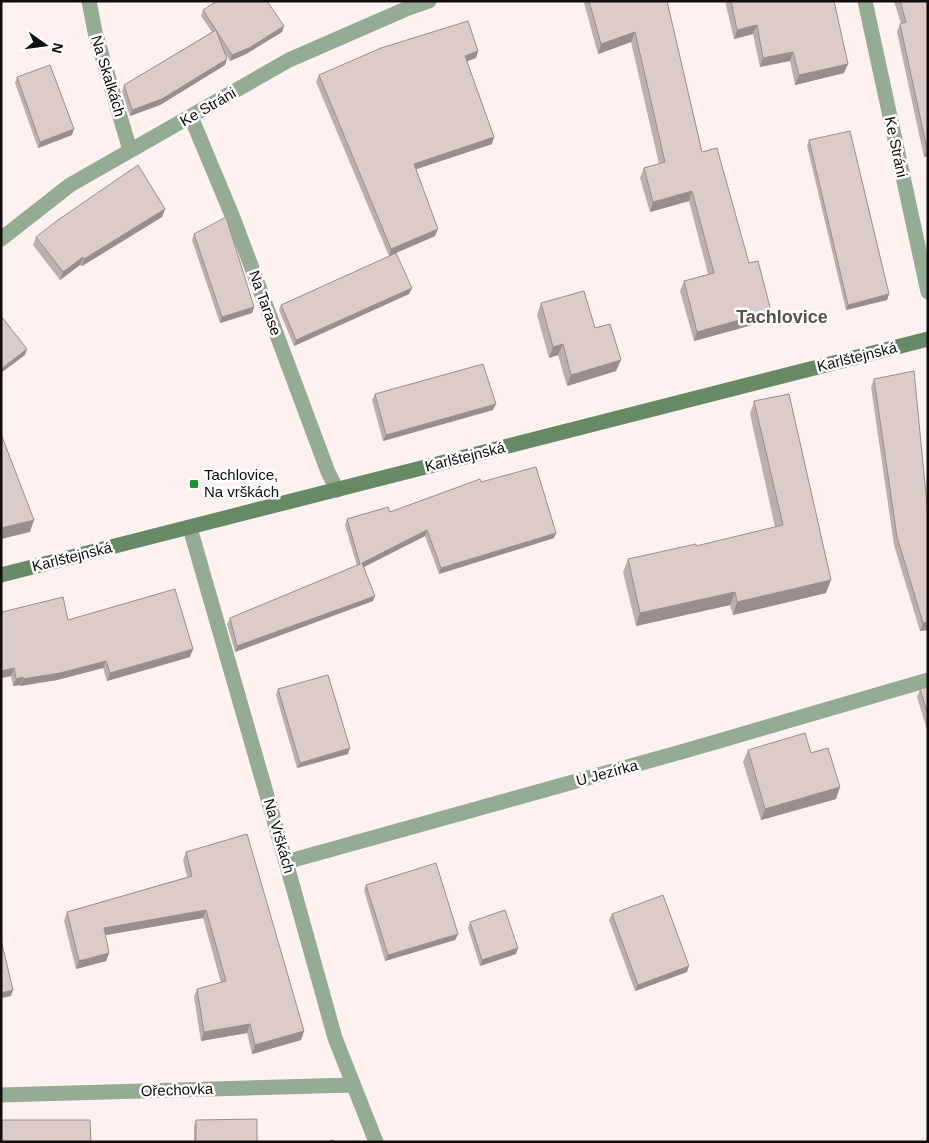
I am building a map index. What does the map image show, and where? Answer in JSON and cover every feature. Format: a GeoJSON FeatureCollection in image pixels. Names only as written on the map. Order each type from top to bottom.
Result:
{"type":"FeatureCollection","features":[{"type":"Feature","properties":{"kind":"main road","name":"Karlštejnská"},"geometry":{"type":"LineString","coordinates":[[1,576],[928,339]]}},
{"type":"Feature","properties":{"kind":"street","name":"Na Skalkách"},"geometry":{"type":"LineString","coordinates":[[89,1],[95,32],[130,150]]}},
{"type":"Feature","properties":{"kind":"street","name":"Ke Stráni"},"geometry":{"type":"LineString","coordinates":[[1,239],[70,185],[289,60],[406,9],[429,1]]}},
{"type":"Feature","properties":{"kind":"street","name":"Ke Stráni"},"geometry":{"type":"LineString","coordinates":[[865,1],[928,292]]}},
{"type":"Feature","properties":{"kind":"street","name":"Na Tarase"},"geometry":{"type":"LineString","coordinates":[[191,117],[234,220],[336,490]]}},
{"type":"Feature","properties":{"kind":"street","name":"Na Vrškách"},"geometry":{"type":"LineString","coordinates":[[190,528],[335,1038],[376,1142]]}},
{"type":"Feature","properties":{"kind":"street","name":"U Jezírka"},"geometry":{"type":"LineString","coordinates":[[286,862],[688,750],[928,680]]}},
{"type":"Feature","properties":{"kind":"street","name":"Ořechovka"},"geometry":{"type":"LineString","coordinates":[[1,1095],[353,1085]]}},
{"type":"Feature","properties":{"kind":"building"},"geometry":{"type":"Polygon","coordinates":[[[217,1],[267,1],[284,26],[249,48],[232,55],[203,10],[217,1]]]}},
{"type":"Feature","properties":{"kind":"building"},"geometry":{"type":"Polygon","coordinates":[[[589,1],[667,1],[702,152],[717,148],[749,263],[758,261],[771,311],[697,332],[684,281],[714,273],[692,191],[653,202],[644,168],[665,162],[635,32],[601,44],[589,1]]]}},
{"type":"Feature","properties":{"kind":"building"},"geometry":{"type":"Polygon","coordinates":[[[731,1],[834,1],[848,64],[799,75],[793,52],[763,58],[757,25],[737,30],[731,1]]]}},
{"type":"Feature","properties":{"kind":"building"},"geometry":{"type":"Polygon","coordinates":[[[900,1],[928,1],[927,149],[900,24],[906,22],[900,1]]]}},
{"type":"Feature","properties":{"kind":"building"},"geometry":{"type":"Polygon","coordinates":[[[468,21],[478,51],[465,56],[494,137],[414,164],[438,229],[391,249],[319,75],[381,48],[468,21]]]}},
{"type":"Feature","properties":{"kind":"building"},"geometry":{"type":"Polygon","coordinates":[[[216,30],[227,59],[162,99],[132,110],[124,85],[216,30]]]}},
{"type":"Feature","properties":{"kind":"building"},"geometry":{"type":"Polygon","coordinates":[[[50,65],[74,129],[40,142],[17,77],[50,65]]]}},
{"type":"Feature","properties":{"kind":"building"},"geometry":{"type":"Polygon","coordinates":[[[850,131],[889,294],[848,305],[809,140],[850,131]]]}},
{"type":"Feature","properties":{"kind":"building"},"geometry":{"type":"Polygon","coordinates":[[[138,165],[165,209],[84,259],[83,257],[63,272],[36,237],[138,165]]]}},
{"type":"Feature","properties":{"kind":"building"},"geometry":{"type":"Polygon","coordinates":[[[226,217],[254,307],[222,317],[194,234],[226,217]]]}},
{"type":"Feature","properties":{"kind":"building"},"geometry":{"type":"Polygon","coordinates":[[[396,253],[412,288],[296,340],[281,305],[396,253]]]}},
{"type":"Feature","properties":{"kind":"building"},"geometry":{"type":"Polygon","coordinates":[[[584,291],[595,328],[610,324],[621,360],[571,375],[563,344],[553,347],[541,303],[584,291]]]}},
{"type":"Feature","properties":{"kind":"building"},"geometry":{"type":"Polygon","coordinates":[[[1,316],[27,349],[1,369],[1,316]]]}},
{"type":"Feature","properties":{"kind":"building"},"geometry":{"type":"Polygon","coordinates":[[[483,364],[496,404],[386,435],[375,394],[483,364]]]}},
{"type":"Feature","properties":{"kind":"building"},"geometry":{"type":"Polygon","coordinates":[[[914,371],[928,515],[928,622],[923,623],[897,537],[874,379],[914,371]]]}},
{"type":"Feature","properties":{"kind":"building"},"geometry":{"type":"Polygon","coordinates":[[[789,394],[831,580],[737,602],[735,592],[640,613],[628,559],[696,544],[696,546],[783,525],[754,401],[789,394]]]}},
{"type":"Feature","properties":{"kind":"building"},"geometry":{"type":"Polygon","coordinates":[[[1,434],[34,520],[1,528],[1,434]]]}},
{"type":"Feature","properties":{"kind":"building"},"geometry":{"type":"Polygon","coordinates":[[[536,467],[556,533],[441,568],[427,530],[362,563],[375,596],[237,646],[230,618],[360,564],[347,519],[388,507],[390,512],[480,479],[481,482],[536,467]]]}},
{"type":"Feature","properties":{"kind":"building"},"geometry":{"type":"Polygon","coordinates":[[[175,589],[193,649],[110,673],[106,661],[60,673],[23,679],[23,677],[16,679],[14,668],[1,671],[2,612],[63,597],[68,620],[175,589]]]}},
{"type":"Feature","properties":{"kind":"building"},"geometry":{"type":"Polygon","coordinates":[[[328,675],[350,748],[300,763],[278,689],[328,675]]]}},
{"type":"Feature","properties":{"kind":"building"},"geometry":{"type":"Polygon","coordinates":[[[928,687],[928,715],[920,689],[928,687]]]}},
{"type":"Feature","properties":{"kind":"building"},"geometry":{"type":"Polygon","coordinates":[[[805,733],[811,753],[828,748],[840,787],[765,809],[748,750],[805,733]]]}},
{"type":"Feature","properties":{"kind":"building"},"geometry":{"type":"Polygon","coordinates":[[[247,834],[304,1031],[255,1045],[250,1024],[204,1032],[197,989],[226,981],[206,910],[104,928],[109,953],[79,961],[67,912],[192,876],[186,852],[247,834]]]}},
{"type":"Feature","properties":{"kind":"building"},"geometry":{"type":"Polygon","coordinates":[[[436,863],[458,934],[388,955],[366,885],[436,863]]]}},
{"type":"Feature","properties":{"kind":"building"},"geometry":{"type":"Polygon","coordinates":[[[663,895],[689,966],[638,985],[612,914],[663,895]]]}},
{"type":"Feature","properties":{"kind":"building"},"geometry":{"type":"Polygon","coordinates":[[[505,910],[518,948],[482,960],[470,922],[505,910]]]}},
{"type":"Feature","properties":{"kind":"building"},"geometry":{"type":"Polygon","coordinates":[[[1,940],[13,990],[1,993],[1,940]]]}},
{"type":"Feature","properties":{"kind":"building"},"geometry":{"type":"Polygon","coordinates":[[[257,1119],[257,1142],[196,1142],[196,1120],[257,1119]]]}},
{"type":"Feature","properties":{"kind":"building"},"geometry":{"type":"Polygon","coordinates":[[[1,1120],[90,1120],[91,1142],[1,1142],[1,1120]]]}},
{"type":"Feature","properties":{"kind":"place","name":"Tachlovice, Na vrškách"},"geometry":{"type":"Point","coordinates":[194,484]}},
{"type":"Feature","properties":{"kind":"district","name":"Tachlovice"},"geometry":{"type":"Point","coordinates":[782,317]}}]}
